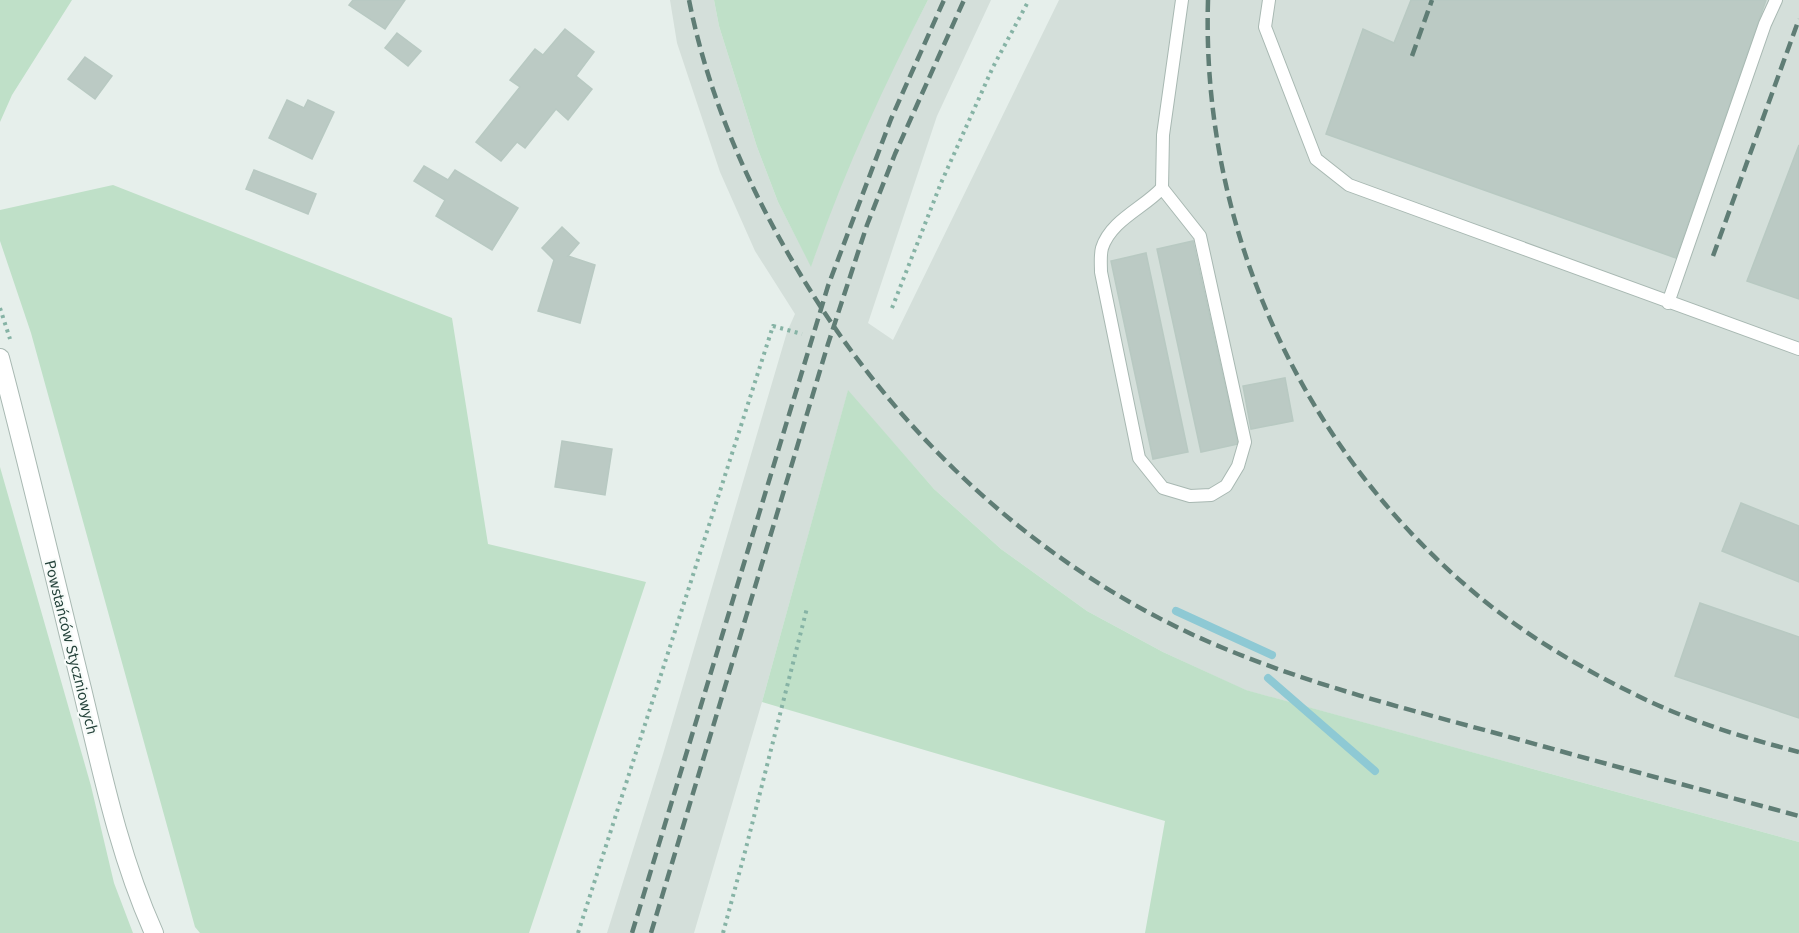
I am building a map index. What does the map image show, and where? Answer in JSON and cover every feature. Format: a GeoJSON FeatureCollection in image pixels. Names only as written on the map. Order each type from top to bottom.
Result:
{"type":"FeatureCollection","features":[{"type":"Feature","properties":{"kind":"street","name":"Powstańców Styczniowych"},"geometry":{"type":"LineString","coordinates":[[0,358],[23,443],[116,829],[139,900],[154,933]]}},
{"type":"Feature","properties":{"kind":"lane"},"geometry":{"type":"LineString","coordinates":[[1162,188],[1153,198],[1131,211],[1111,233],[1102,249],[1101,272],[1139,458],[1163,488],[1190,496],[1211,495],[1226,486],[1238,466],[1245,442],[1200,236],[1162,188],[1163,135],[1182,0]]}},
{"type":"Feature","properties":{"kind":"lane"},"geometry":{"type":"LineString","coordinates":[[1269,0],[1265,27],[1316,159],[1349,185],[1799,349]]}},
{"type":"Feature","properties":{"kind":"lane"},"geometry":{"type":"LineString","coordinates":[[1668,303],[1765,24],[1776,0]]}},
{"type":"Feature","properties":{"kind":"path"},"geometry":{"type":"LineString","coordinates":[[892,308],[941,183],[993,67],[1029,0]]}},
{"type":"Feature","properties":{"kind":"path"},"geometry":{"type":"LineString","coordinates":[[578,933],[773,326],[802,334]]}},
{"type":"Feature","properties":{"kind":"path"},"geometry":{"type":"LineString","coordinates":[[723,933],[807,608]]}},
{"type":"Feature","properties":{"kind":"shaded area"},"geometry":{"type":"Polygon","coordinates":[[[670,0],[714,0],[719,26],[757,147],[778,202],[811,266],[833,202],[885,82],[928,0],[991,0],[937,116],[868,323],[893,340],[1059,0],[1799,0],[1799,842],[1245,690],[1163,652],[1087,611],[1001,549],[934,489],[848,391],[762,702],[694,933],[607,933],[663,754],[787,332],[795,314],[755,251],[720,172],[677,43],[670,0]]]}},
{"type":"Feature","properties":{"kind":"green space"},"geometry":{"type":"Polygon","coordinates":[[[0,0],[72,0],[12,95],[0,122],[0,0]]]}},
{"type":"Feature","properties":{"kind":"green space"},"geometry":{"type":"Polygon","coordinates":[[[714,0],[928,0],[865,131],[836,198],[811,267],[778,202],[757,147],[719,26],[714,0]]]}},
{"type":"Feature","properties":{"kind":"green space"},"geometry":{"type":"Polygon","coordinates":[[[113,185],[452,318],[488,544],[646,582],[529,933],[200,933],[195,927],[31,333],[0,241],[0,210],[113,185]]]}},
{"type":"Feature","properties":{"kind":"green space"},"geometry":{"type":"Polygon","coordinates":[[[848,390],[934,489],[1001,549],[1087,611],[1163,652],[1246,690],[1799,842],[1799,933],[1145,933],[1165,821],[762,702],[848,390]]]}},
{"type":"Feature","properties":{"kind":"green space"},"geometry":{"type":"Polygon","coordinates":[[[0,467],[91,786],[114,883],[133,933],[0,933],[0,467]]]}},
{"type":"Feature","properties":{"kind":"building"},"geometry":{"type":"Polygon","coordinates":[[[353,0],[405,0],[385,29],[349,5],[353,0]]]}},
{"type":"Feature","properties":{"kind":"building"},"geometry":{"type":"Polygon","coordinates":[[[1411,0],[1766,0],[1676,258],[1326,134],[1363,29],[1394,43],[1411,0]]]}},
{"type":"Feature","properties":{"kind":"building"},"geometry":{"type":"Polygon","coordinates":[[[565,29],[594,52],[576,76],[592,89],[568,120],[556,109],[525,148],[517,142],[501,161],[476,142],[520,87],[510,80],[535,49],[543,55],[565,29]]]}},
{"type":"Feature","properties":{"kind":"building"},"geometry":{"type":"Polygon","coordinates":[[[397,33],[421,51],[408,66],[385,48],[397,33]]]}},
{"type":"Feature","properties":{"kind":"building"},"geometry":{"type":"Polygon","coordinates":[[[85,57],[112,76],[95,99],[68,79],[85,57]]]}},
{"type":"Feature","properties":{"kind":"building"},"geometry":{"type":"Polygon","coordinates":[[[287,100],[304,108],[308,100],[334,112],[312,159],[269,138],[287,100]]]}},
{"type":"Feature","properties":{"kind":"building"},"geometry":{"type":"Polygon","coordinates":[[[1799,145],[1799,299],[1747,281],[1799,145]]]}},
{"type":"Feature","properties":{"kind":"building"},"geometry":{"type":"Polygon","coordinates":[[[424,166],[448,180],[455,170],[518,208],[492,250],[436,216],[445,200],[414,181],[424,166]]]}},
{"type":"Feature","properties":{"kind":"building"},"geometry":{"type":"Polygon","coordinates":[[[254,170],[316,194],[308,214],[246,189],[254,170]]]}},
{"type":"Feature","properties":{"kind":"building"},"geometry":{"type":"Polygon","coordinates":[[[562,227],[579,243],[568,256],[595,265],[580,323],[538,311],[554,260],[542,248],[562,227]]]}},
{"type":"Feature","properties":{"kind":"building"},"geometry":{"type":"Polygon","coordinates":[[[1193,241],[1238,444],[1201,452],[1157,249],[1193,241]]]}},
{"type":"Feature","properties":{"kind":"building"},"geometry":{"type":"Polygon","coordinates":[[[1146,253],[1188,452],[1153,459],[1111,261],[1146,253]]]}},
{"type":"Feature","properties":{"kind":"building"},"geometry":{"type":"Polygon","coordinates":[[[1285,378],[1293,421],[1251,429],[1243,386],[1285,378]]]}},
{"type":"Feature","properties":{"kind":"building"},"geometry":{"type":"Polygon","coordinates":[[[562,441],[612,449],[605,495],[555,487],[562,441]]]}},
{"type":"Feature","properties":{"kind":"building"},"geometry":{"type":"Polygon","coordinates":[[[1741,503],[1799,526],[1799,582],[1722,551],[1741,503]]]}},
{"type":"Feature","properties":{"kind":"building"},"geometry":{"type":"Polygon","coordinates":[[[1700,603],[1799,637],[1799,718],[1675,676],[1700,603]]]}},
{"type":"Feature","properties":{"kind":"waterway"},"geometry":{"type":"LineString","coordinates":[[1176,611],[1272,655]]}},
{"type":"Feature","properties":{"kind":"waterway"},"geometry":{"type":"LineString","coordinates":[[1268,678],[1375,771]]}},
{"type":"Feature","properties":{"kind":"railway"},"geometry":{"type":"LineString","coordinates":[[689,0],[709,78],[738,155],[774,228],[815,298],[855,356],[899,411],[947,462],[998,509],[1053,553],[1112,591],[1173,625],[1270,666],[1400,707],[1799,816]]}},
{"type":"Feature","properties":{"kind":"railway"},"geometry":{"type":"LineString","coordinates":[[632,933],[828,286],[891,119],[944,0]]}},
{"type":"Feature","properties":{"kind":"railway"},"geometry":{"type":"LineString","coordinates":[[651,933],[828,344],[867,225],[895,154],[964,0]]}},
{"type":"Feature","properties":{"kind":"railway"},"geometry":{"type":"LineString","coordinates":[[1208,0],[1210,84],[1222,166],[1243,247],[1272,324],[1310,398],[1356,467],[1409,531],[1470,589],[1508,619],[1548,646],[1611,682],[1672,712],[1735,734],[1799,752]]}},
{"type":"Feature","properties":{"kind":"railway"},"geometry":{"type":"LineString","coordinates":[[1412,56],[1432,0]]}},
{"type":"Feature","properties":{"kind":"railway"},"geometry":{"type":"LineString","coordinates":[[1713,256],[1799,19]]}}]}
